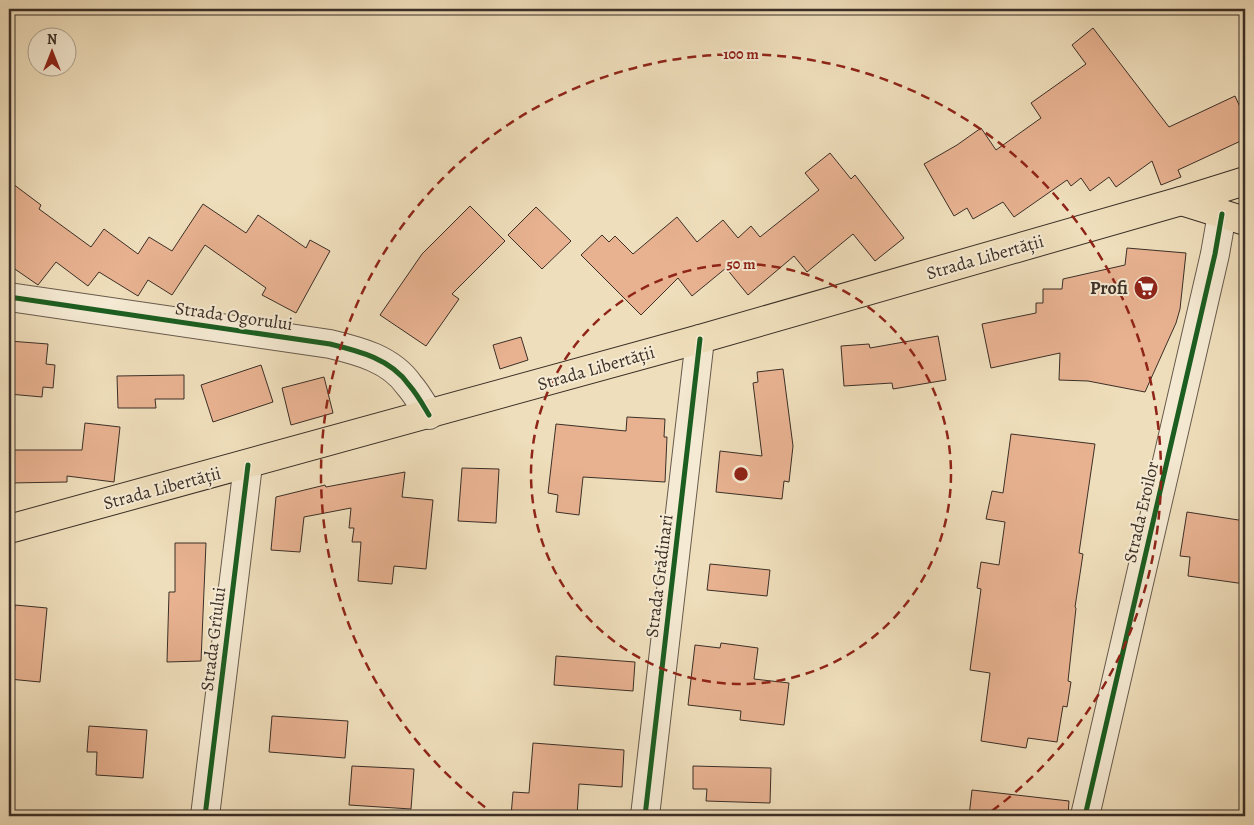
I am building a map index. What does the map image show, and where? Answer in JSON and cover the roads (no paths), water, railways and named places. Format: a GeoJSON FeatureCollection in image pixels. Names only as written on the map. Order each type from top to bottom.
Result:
{"type":"FeatureCollection","features":[{"type":"Feature","properties":{"kind":"main road","name":"Strada Libertății"},"geometry":{"type":"LineString","coordinates":[[9,529],[248,465],[700,339],[1245,181]]}},
{"type":"Feature","properties":{"kind":"main road"},"geometry":{"type":"LineString","coordinates":[[1181,201],[1234,217]]}},
{"type":"Feature","properties":{"kind":"street","name":"Strada Eroilor"},"geometry":{"type":"LineString","coordinates":[[1085,816],[1215,254],[1234,217]]}},
{"type":"Feature","properties":{"kind":"street","name":"Strada Ogorului"},"geometry":{"type":"LineString","coordinates":[[9,297],[330,344],[363,352],[390,366],[408,383],[429,415]]}},
{"type":"Feature","properties":{"kind":"street","name":"Strada Grădinari"},"geometry":{"type":"LineString","coordinates":[[645,816],[700,339]]}},
{"type":"Feature","properties":{"kind":"street","name":"Strada Grîului"},"geometry":{"type":"LineString","coordinates":[[205,816],[248,465]]}},
{"type":"Feature","properties":{"kind":"place","name":"Profi"},"geometry":{"type":"Point","coordinates":[1146,288]}}]}
